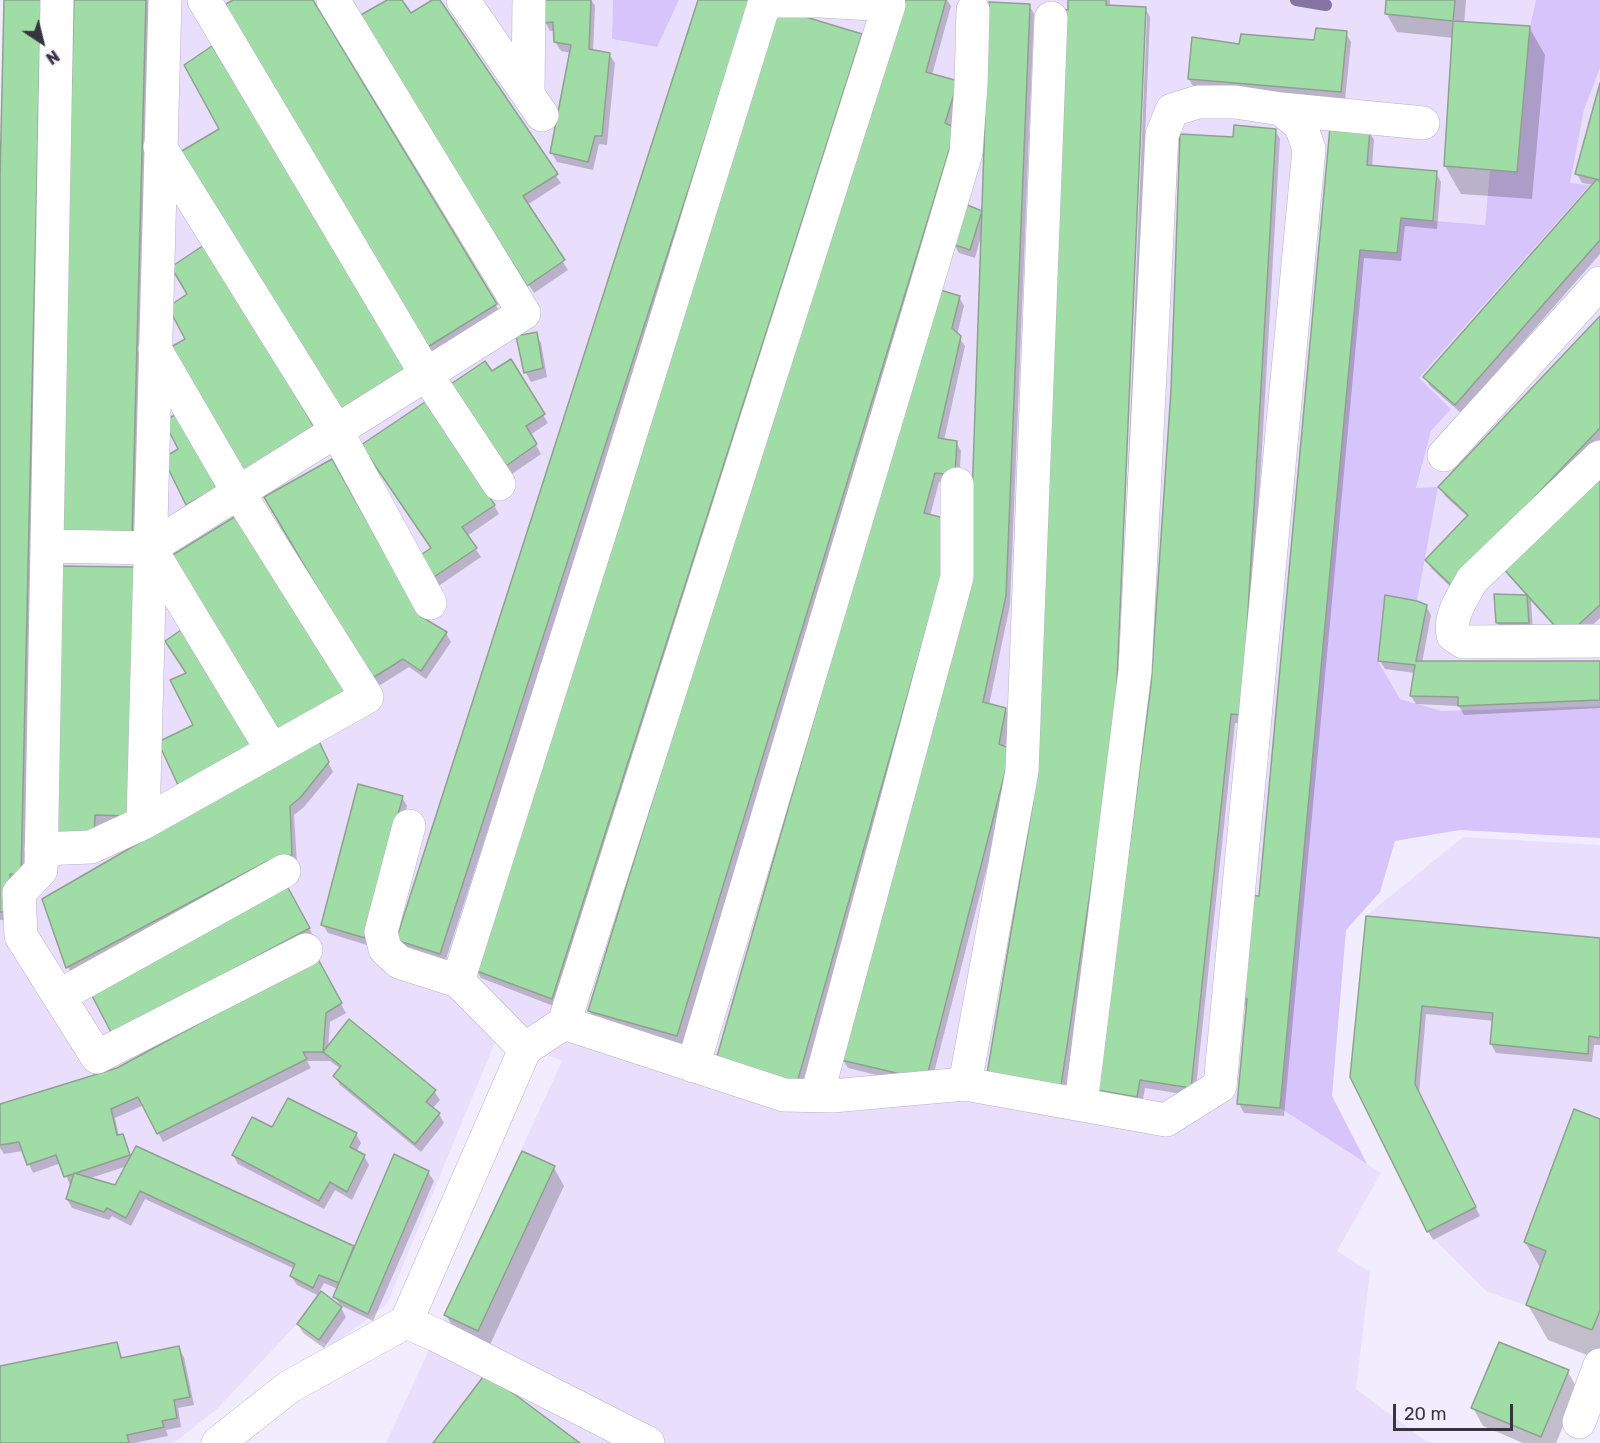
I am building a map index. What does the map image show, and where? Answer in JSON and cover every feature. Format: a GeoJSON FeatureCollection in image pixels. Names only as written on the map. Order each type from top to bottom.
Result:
{"type":"FeatureCollection","features":[{"type":"Feature","properties":{"kind":"street"},"geometry":{"type":"LineString","coordinates":[[57,0],[41,870],[19,893],[21,936],[97,1057],[306,950]]}},
{"type":"Feature","properties":{"kind":"street"},"geometry":{"type":"LineString","coordinates":[[143,823],[165,0]]}},
{"type":"Feature","properties":{"kind":"street"},"geometry":{"type":"LineString","coordinates":[[204,0],[426,374],[499,484]]}},
{"type":"Feature","properties":{"kind":"street"},"geometry":{"type":"LineString","coordinates":[[47,546],[150,548],[524,313],[333,0]]}},
{"type":"Feature","properties":{"kind":"street"},"geometry":{"type":"LineString","coordinates":[[463,0],[535,104],[529,0]]}},
{"type":"Feature","properties":{"kind":"street"},"geometry":{"type":"LineString","coordinates":[[218,1443],[290,1387],[406,1322],[525,1049],[564,1023],[890,5],[765,1],[458,981]]}},
{"type":"Feature","properties":{"kind":"street"},"geometry":{"type":"LineString","coordinates":[[693,1066],[966,153],[973,10]]}},
{"type":"Feature","properties":{"kind":"street"},"geometry":{"type":"LineString","coordinates":[[965,1084],[1022,771],[1051,18]]}},
{"type":"Feature","properties":{"kind":"street"},"geometry":{"type":"LineString","coordinates":[[1081,1104],[1135,671],[1162,135],[1172,110],[1198,102],[1235,102],[1281,109],[1423,123]]}},
{"type":"Feature","properties":{"kind":"street"},"geometry":{"type":"LineString","coordinates":[[564,1023],[784,1095],[817,1095],[965,1084],[1166,1119],[1220,1086],[1309,149],[1301,126],[1281,109]]}},
{"type":"Feature","properties":{"kind":"street"},"geometry":{"type":"LineString","coordinates":[[160,147],[336,430],[430,603]]}},
{"type":"Feature","properties":{"kind":"street"},"geometry":{"type":"LineString","coordinates":[[1444,455],[1600,283]]}},
{"type":"Feature","properties":{"kind":"street"},"geometry":{"type":"LineString","coordinates":[[41,849],[92,847],[143,823],[367,696],[238,492],[155,349]]}},
{"type":"Feature","properties":{"kind":"street"},"geometry":{"type":"LineString","coordinates":[[1600,457],[1473,580],[1459,604],[1451,625],[1453,635],[1463,642],[1600,641]]}},
{"type":"Feature","properties":{"kind":"street"},"geometry":{"type":"LineString","coordinates":[[817,1095],[957,577],[957,484]]}},
{"type":"Feature","properties":{"kind":"street"},"geometry":{"type":"LineString","coordinates":[[150,548],[272,750]]}},
{"type":"Feature","properties":{"kind":"street"},"geometry":{"type":"LineString","coordinates":[[410,826],[381,932],[386,949],[399,962],[458,981],[525,1049]]}},
{"type":"Feature","properties":{"kind":"street"},"geometry":{"type":"LineString","coordinates":[[59,996],[284,871]]}},
{"type":"Feature","properties":{"kind":"street"},"geometry":{"type":"LineString","coordinates":[[406,1322],[648,1443]]}},
{"type":"Feature","properties":{"kind":"street"},"geometry":{"type":"LineString","coordinates":[[1579,1422],[1600,1365]]}},
{"type":"Feature","properties":{"kind":"shaded area"},"geometry":{"type":"Polygon","coordinates":[[[4,0],[613,0],[612,39],[656,47],[679,0],[1536,0],[1530,26],[1517,172],[1490,170],[1485,225],[1401,218],[1397,253],[1360,250],[1280,1108],[1381,1173],[1337,1251],[1370,1272],[1356,1389],[1426,1441],[1433,1443],[386,1443],[562,1061],[498,1035],[387,1304],[330,1347],[296,1325],[218,1408],[174,1443],[0,1443],[0,178],[4,0]]]}},
{"type":"Feature","properties":{"kind":"shaded area"},"geometry":{"type":"Polygon","coordinates":[[[613,0],[679,0],[657,47],[612,39],[613,0]]]}},
{"type":"Feature","properties":{"kind":"shaded area"},"geometry":{"type":"Polygon","coordinates":[[[1536,0],[1600,0],[1600,68],[1584,110],[1570,183],[1590,185],[1419,378],[1451,409],[1431,431],[1416,488],[1438,487],[1417,601],[1378,661],[1400,699],[1442,711],[1600,706],[1600,838],[1460,830],[1395,841],[1380,892],[1346,930],[1332,1096],[1367,1164],[1280,1108],[1360,250],[1401,218],[1485,225],[1490,169],[1517,172],[1530,26],[1536,0]]]}},
{"type":"Feature","properties":{"kind":"shaded area"},"geometry":{"type":"Polygon","coordinates":[[[1600,68],[1600,706],[1442,711],[1400,699],[1378,661],[1438,487],[1416,489],[1431,431],[1451,409],[1419,378],[1589,186],[1570,183],[1584,110],[1600,68]]]}},
{"type":"Feature","properties":{"kind":"shaded area"},"geometry":{"type":"Polygon","coordinates":[[[1463,837],[1600,845],[1600,1311],[1592,1330],[1486,1291],[1427,1232],[1350,1077],[1366,916],[1463,837]]]}},
{"type":"Feature","properties":{"kind":"building"},"geometry":{"type":"Polygon","coordinates":[[[4,0],[41,0],[21,875],[10,874],[11,912],[0,912],[0,178],[4,0]]]}},
{"type":"Feature","properties":{"kind":"building"},"geometry":{"type":"Polygon","coordinates":[[[74,0],[146,0],[132,535],[58,534],[74,0]]]}},
{"type":"Feature","properties":{"kind":"building"},"geometry":{"type":"Polygon","coordinates":[[[233,0],[313,0],[497,304],[426,348],[224,5],[233,0]]]}},
{"type":"Feature","properties":{"kind":"building"},"geometry":{"type":"Polygon","coordinates":[[[387,0],[402,0],[411,13],[432,0],[440,0],[558,174],[523,196],[565,260],[527,286],[359,16],[387,0]]]}},
{"type":"Feature","properties":{"kind":"building"},"geometry":{"type":"Polygon","coordinates":[[[544,0],[591,0],[589,49],[610,53],[602,136],[595,136],[588,162],[550,153],[571,45],[554,42],[553,22],[543,23],[544,0]]]}},
{"type":"Feature","properties":{"kind":"building"},"geometry":{"type":"Polygon","coordinates":[[[698,0],[750,0],[440,954],[396,940],[698,0]]]}},
{"type":"Feature","properties":{"kind":"building"},"geometry":{"type":"Polygon","coordinates":[[[897,0],[946,0],[926,72],[958,81],[945,123],[956,128],[677,1036],[588,1011],[897,0]]]}},
{"type":"Feature","properties":{"kind":"building"},"geometry":{"type":"Polygon","coordinates":[[[1068,0],[1106,0],[1106,5],[1146,7],[1115,727],[1061,1086],[987,1074],[1033,802],[1060,9],[1068,10],[1068,0]]]}},
{"type":"Feature","properties":{"kind":"building"},"geometry":{"type":"Polygon","coordinates":[[[1386,0],[1455,0],[1453,21],[1385,14],[1386,0]]]}},
{"type":"Feature","properties":{"kind":"building"},"geometry":{"type":"Polygon","coordinates":[[[989,2],[1030,4],[1006,596],[983,702],[1006,708],[999,744],[1011,749],[926,1080],[841,1060],[969,586],[989,2]]]}},
{"type":"Feature","properties":{"kind":"building"},"geometry":{"type":"Polygon","coordinates":[[[779,9],[862,34],[552,999],[474,970],[779,9]]]}},
{"type":"Feature","properties":{"kind":"building"},"geometry":{"type":"Polygon","coordinates":[[[1453,21],[1530,26],[1517,172],[1444,166],[1453,21]]]}},
{"type":"Feature","properties":{"kind":"building"},"geometry":{"type":"Polygon","coordinates":[[[1316,28],[1347,31],[1341,92],[1188,79],[1192,37],[1239,44],[1241,34],[1314,40],[1316,28]]]}},
{"type":"Feature","properties":{"kind":"building"},"geometry":{"type":"Polygon","coordinates":[[[212,46],[409,366],[339,413],[180,152],[219,129],[184,65],[212,46]]]}},
{"type":"Feature","properties":{"kind":"building"},"geometry":{"type":"Polygon","coordinates":[[[1600,83],[1600,180],[1575,174],[1600,83]]]}},
{"type":"Feature","properties":{"kind":"building"},"geometry":{"type":"Polygon","coordinates":[[[1234,125],[1276,129],[1242,715],[1231,714],[1191,1088],[1140,1080],[1137,1097],[1097,1090],[1151,685],[1171,390],[1180,134],[1233,137],[1234,125]]]}},
{"type":"Feature","properties":{"kind":"building"},"geometry":{"type":"Polygon","coordinates":[[[1330,127],[1370,130],[1367,165],[1437,171],[1433,221],[1401,218],[1397,253],[1360,250],[1280,1108],[1237,1104],[1247,999],[1240,998],[1249,895],[1259,896],[1330,127]]]}},
{"type":"Feature","properties":{"kind":"building"},"geometry":{"type":"Polygon","coordinates":[[[1597,179],[1600,182],[1600,240],[1455,405],[1423,377],[1597,179]]]}},
{"type":"Feature","properties":{"kind":"building"},"geometry":{"type":"Polygon","coordinates":[[[965,204],[982,211],[970,250],[952,244],[965,204]]]}},
{"type":"Feature","properties":{"kind":"building"},"geometry":{"type":"Polygon","coordinates":[[[207,243],[317,432],[244,475],[171,347],[185,339],[168,307],[187,294],[171,267],[207,243]]]}},
{"type":"Feature","properties":{"kind":"building"},"geometry":{"type":"Polygon","coordinates":[[[937,289],[960,296],[952,328],[961,336],[938,438],[957,441],[955,475],[935,473],[924,513],[944,518],[947,557],[797,1083],[716,1060],[937,289]]]}},
{"type":"Feature","properties":{"kind":"building"},"geometry":{"type":"Polygon","coordinates":[[[1600,316],[1600,428],[1451,585],[1425,560],[1468,515],[1438,487],[1600,316]]]}},
{"type":"Feature","properties":{"kind":"building"},"geometry":{"type":"Polygon","coordinates":[[[537,332],[543,368],[524,373],[516,336],[537,332]]]}},
{"type":"Feature","properties":{"kind":"building"},"geometry":{"type":"Polygon","coordinates":[[[511,359],[545,414],[526,426],[537,444],[506,466],[451,384],[485,361],[492,371],[511,359]]]}},
{"type":"Feature","properties":{"kind":"building"},"geometry":{"type":"Polygon","coordinates":[[[425,402],[495,505],[462,527],[477,548],[431,579],[416,558],[431,548],[361,445],[425,402]]]}},
{"type":"Feature","properties":{"kind":"building"},"geometry":{"type":"Polygon","coordinates":[[[180,412],[219,487],[186,505],[163,458],[178,449],[164,421],[180,412]]]}},
{"type":"Feature","properties":{"kind":"building"},"geometry":{"type":"Polygon","coordinates":[[[332,459],[420,616],[447,632],[421,671],[403,659],[371,679],[264,497],[332,459]]]}},
{"type":"Feature","properties":{"kind":"building"},"geometry":{"type":"Polygon","coordinates":[[[1600,477],[1600,605],[1565,637],[1501,566],[1600,477]]]}},
{"type":"Feature","properties":{"kind":"building"},"geometry":{"type":"Polygon","coordinates":[[[236,516],[345,691],[278,733],[171,556],[236,516]]]}},
{"type":"Feature","properties":{"kind":"building"},"geometry":{"type":"Polygon","coordinates":[[[57,566],[136,567],[128,816],[95,815],[94,838],[48,836],[57,566]]]}},
{"type":"Feature","properties":{"kind":"building"},"geometry":{"type":"Polygon","coordinates":[[[1494,594],[1527,595],[1529,623],[1496,623],[1494,594]]]}},
{"type":"Feature","properties":{"kind":"building"},"geometry":{"type":"Polygon","coordinates":[[[1385,595],[1427,605],[1416,661],[1600,661],[1600,700],[1458,706],[1458,697],[1410,696],[1415,665],[1378,661],[1385,595]]]}},
{"type":"Feature","properties":{"kind":"building"},"geometry":{"type":"Polygon","coordinates":[[[184,628],[208,662],[251,748],[178,785],[158,742],[193,725],[170,680],[186,673],[165,641],[184,628]]]}},
{"type":"Feature","properties":{"kind":"building"},"geometry":{"type":"Polygon","coordinates":[[[317,737],[329,762],[300,798],[290,806],[292,855],[268,861],[66,968],[42,899],[279,762],[317,737]]]}},
{"type":"Feature","properties":{"kind":"building"},"geometry":{"type":"Polygon","coordinates":[[[358,784],[403,796],[365,938],[321,925],[358,784]]]}},
{"type":"Feature","properties":{"kind":"building"},"geometry":{"type":"Polygon","coordinates":[[[287,886],[310,928],[112,1034],[90,992],[287,886]]]}},
{"type":"Feature","properties":{"kind":"building"},"geometry":{"type":"Polygon","coordinates":[[[1366,916],[1600,938],[1600,1038],[1589,1036],[1588,1054],[1490,1044],[1493,1013],[1422,1006],[1415,1084],[1476,1207],[1427,1232],[1350,1077],[1366,916]]]}},
{"type":"Feature","properties":{"kind":"building"},"geometry":{"type":"Polygon","coordinates":[[[318,959],[342,1003],[326,1013],[323,1052],[303,1052],[307,1059],[157,1134],[138,1097],[111,1109],[117,1135],[123,1134],[130,1155],[64,1177],[56,1155],[27,1165],[19,1142],[0,1145],[0,1104],[117,1068],[318,959]]]}},
{"type":"Feature","properties":{"kind":"building"},"geometry":{"type":"Polygon","coordinates":[[[349,1019],[436,1090],[426,1102],[440,1113],[415,1144],[333,1076],[341,1066],[323,1052],[349,1019]]]}},
{"type":"Feature","properties":{"kind":"building"},"geometry":{"type":"Polygon","coordinates":[[[288,1098],[357,1133],[350,1147],[365,1155],[347,1192],[330,1182],[319,1201],[232,1155],[252,1117],[272,1127],[288,1098]]]}},
{"type":"Feature","properties":{"kind":"building"},"geometry":{"type":"Polygon","coordinates":[[[1574,1109],[1600,1119],[1600,1311],[1592,1330],[1526,1305],[1546,1251],[1524,1242],[1574,1109]]]}},
{"type":"Feature","properties":{"kind":"building"},"geometry":{"type":"Polygon","coordinates":[[[136,1146],[354,1246],[339,1283],[319,1275],[313,1288],[290,1276],[295,1264],[140,1191],[126,1218],[107,1208],[104,1212],[66,1199],[74,1173],[115,1185],[136,1146]]]}},
{"type":"Feature","properties":{"kind":"building"},"geometry":{"type":"Polygon","coordinates":[[[522,1151],[555,1166],[478,1331],[444,1315],[522,1151]]]}},
{"type":"Feature","properties":{"kind":"building"},"geometry":{"type":"Polygon","coordinates":[[[394,1154],[429,1171],[368,1314],[333,1297],[394,1154]]]}},
{"type":"Feature","properties":{"kind":"building"},"geometry":{"type":"Polygon","coordinates":[[[321,1291],[342,1307],[319,1340],[297,1324],[321,1291]]]}},
{"type":"Feature","properties":{"kind":"building"},"geometry":{"type":"Polygon","coordinates":[[[117,1342],[121,1358],[179,1346],[190,1397],[174,1400],[177,1418],[162,1421],[164,1427],[127,1435],[129,1443],[0,1443],[0,1366],[117,1342]]]}},
{"type":"Feature","properties":{"kind":"building"},"geometry":{"type":"Polygon","coordinates":[[[1499,1342],[1569,1370],[1541,1437],[1471,1408],[1499,1342]]]}},
{"type":"Feature","properties":{"kind":"building"},"geometry":{"type":"Polygon","coordinates":[[[486,1373],[580,1443],[433,1443],[486,1373]]]}},
{"type":"Feature","properties":{"kind":"waterway"},"geometry":{"type":"LineString","coordinates":[[1296,0],[1326,5]]}}]}
